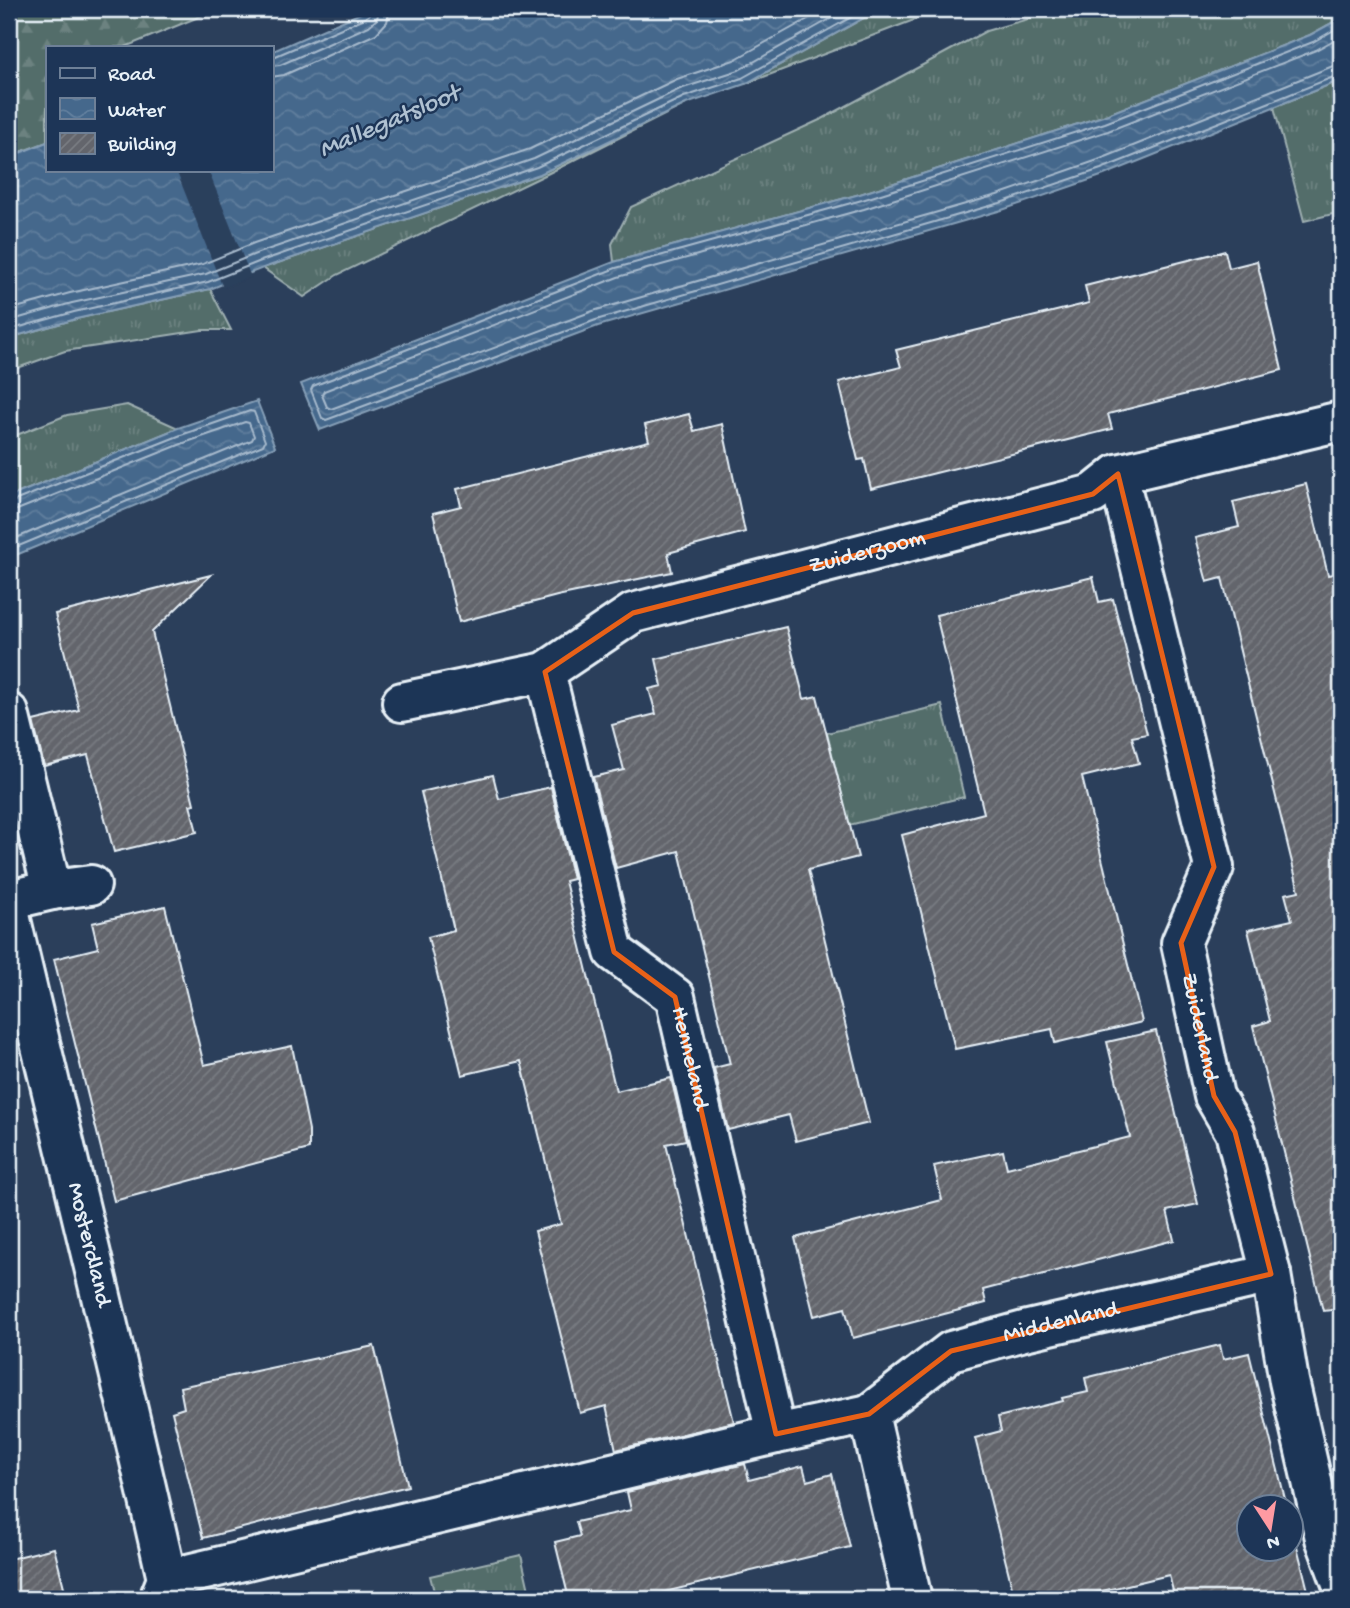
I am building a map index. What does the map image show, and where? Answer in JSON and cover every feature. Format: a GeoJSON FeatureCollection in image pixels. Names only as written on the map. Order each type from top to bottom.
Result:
{"type":"FeatureCollection","features":[{"type":"Feature","properties":{"kind":"street","name":"Zuiderzoom"},"geometry":{"type":"LineString","coordinates":[[402,702],[545,672],[633,612],[1093,494],[1118,474],[1341,421]]}},
{"type":"Feature","properties":{"kind":"street","name":"Zuiderland"},"geometry":{"type":"LineString","coordinates":[[1118,474],[1214,867],[1181,943],[1214,1096],[1236,1132],[1271,1274],[1289,1381],[1325,1538],[1341,1581]]}},
{"type":"Feature","properties":{"kind":"street","name":"Henneland"},"geometry":{"type":"LineString","coordinates":[[545,672],[614,952],[674,997],[776,1434]]}},
{"type":"Feature","properties":{"kind":"street"},"geometry":{"type":"LineString","coordinates":[[9,713],[52,890]]}},
{"type":"Feature","properties":{"kind":"street"},"geometry":{"type":"LineString","coordinates":[[9,900],[91,885]]}},
{"type":"Feature","properties":{"kind":"street","name":"Mosterdland"},"geometry":{"type":"LineString","coordinates":[[9,911],[135,1434],[163,1589],[401,1522],[479,1506],[776,1434]]}},
{"type":"Feature","properties":{"kind":"street","name":"Middenland"},"geometry":{"type":"LineString","coordinates":[[869,1414],[951,1351],[1037,1328],[1271,1274]]}},
{"type":"Feature","properties":{"kind":"street"},"geometry":{"type":"LineString","coordinates":[[776,1434],[869,1414],[912,1599]]}},
{"type":"Feature","properties":{"kind":"highlighted area"},"geometry":{"type":"Polygon","coordinates":[[[1118,474],[1214,867],[1181,943],[1214,1096],[1235,1132],[1271,1274],[951,1351],[869,1414],[776,1434],[675,997],[614,952],[545,672],[633,613],[1093,494],[1118,474]]]}},
{"type":"Feature","properties":{"kind":"green space"},"geometry":{"type":"Polygon","coordinates":[[[9,9],[218,9],[127,46],[46,46],[46,142],[9,156],[9,9]]]}},
{"type":"Feature","properties":{"kind":"green space"},"geometry":{"type":"Polygon","coordinates":[[[880,9],[943,9],[745,84],[880,9]]]}},
{"type":"Feature","properties":{"kind":"green space"},"geometry":{"type":"Polygon","coordinates":[[[1063,9],[1341,9],[1341,18],[1310,35],[1103,116],[860,194],[614,262],[612,244],[631,207],[824,118],[986,31],[1063,9]]]}},
{"type":"Feature","properties":{"kind":"green space"},"geometry":{"type":"Polygon","coordinates":[[[1341,80],[1341,212],[1304,221],[1274,107],[1341,80]]]}},
{"type":"Feature","properties":{"kind":"green space"},"geometry":{"type":"Polygon","coordinates":[[[686,104],[337,275],[304,297],[263,268],[540,174],[686,104]]]}},
{"type":"Feature","properties":{"kind":"green space"},"geometry":{"type":"Polygon","coordinates":[[[210,289],[231,330],[202,330],[65,351],[9,371],[9,338],[76,319],[210,289]]]}},
{"type":"Feature","properties":{"kind":"green space"},"geometry":{"type":"Polygon","coordinates":[[[127,405],[178,428],[9,497],[9,438],[67,415],[127,405]]]}},
{"type":"Feature","properties":{"kind":"green space"},"geometry":{"type":"Polygon","coordinates":[[[942,705],[964,797],[849,825],[827,733],[942,705]]]}},
{"type":"Feature","properties":{"kind":"green space"},"geometry":{"type":"Polygon","coordinates":[[[521,1555],[531,1599],[436,1599],[430,1576],[521,1555]]]}},
{"type":"Feature","properties":{"kind":"water","name":"Mallegatsloot"},"geometry":{"type":"Polygon","coordinates":[[[370,9],[880,9],[745,84],[686,104],[540,174],[263,268],[210,289],[76,319],[9,338],[9,157],[46,142],[46,172],[273,172],[273,51],[370,9]]]}},
{"type":"Feature","properties":{"kind":"water"},"geometry":{"type":"Polygon","coordinates":[[[1341,18],[1341,80],[1104,175],[1002,210],[598,326],[320,430],[301,384],[614,262],[860,194],[1103,116],[1310,35],[1341,18]]]}},
{"type":"Feature","properties":{"kind":"water"},"geometry":{"type":"Polygon","coordinates":[[[257,401],[275,447],[9,558],[9,497],[178,428],[257,401]]]}},
{"type":"Feature","properties":{"kind":"pier"},"geometry":{"type":"Polygon","coordinates":[[[177,172],[209,172],[251,277],[223,288],[177,172]]]}},
{"type":"Feature","properties":{"kind":"building"},"geometry":{"type":"Polygon","coordinates":[[[1225,251],[1229,268],[1257,261],[1282,370],[1108,414],[1112,429],[871,489],[864,459],[858,460],[839,382],[901,367],[896,350],[1089,303],[1085,286],[1225,251]]]}},
{"type":"Feature","properties":{"kind":"building"},"geometry":{"type":"Polygon","coordinates":[[[689,414],[694,431],[722,424],[745,532],[668,553],[672,572],[557,596],[459,622],[433,513],[461,506],[457,489],[649,441],[645,425],[689,414]]]}},
{"type":"Feature","properties":{"kind":"building"},"geometry":{"type":"Polygon","coordinates":[[[1306,484],[1328,575],[1341,572],[1341,1309],[1323,1311],[1253,1026],[1270,1021],[1248,930],[1292,920],[1285,894],[1299,891],[1222,578],[1207,582],[1195,538],[1239,527],[1233,502],[1306,484]]]}},
{"type":"Feature","properties":{"kind":"building"},"geometry":{"type":"Polygon","coordinates":[[[211,575],[152,632],[194,804],[190,805],[197,832],[114,852],[88,755],[44,766],[33,721],[79,710],[55,614],[211,575]]]}},
{"type":"Feature","properties":{"kind":"building"},"geometry":{"type":"Polygon","coordinates":[[[1093,577],[1099,602],[1113,599],[1147,734],[1132,737],[1139,763],[1082,777],[1142,1022],[1055,1043],[1052,1029],[955,1049],[902,835],[984,813],[936,615],[1093,577]]]}},
{"type":"Feature","properties":{"kind":"building"},"geometry":{"type":"Polygon","coordinates":[[[786,627],[804,699],[817,696],[858,857],[808,870],[869,1123],[796,1141],[789,1115],[728,1130],[714,1068],[730,1064],[679,851],[616,868],[593,777],[624,770],[612,725],[656,714],[649,689],[662,686],[656,659],[786,627]]]}},
{"type":"Feature","properties":{"kind":"building"},"geometry":{"type":"Polygon","coordinates":[[[493,775],[499,799],[551,787],[573,879],[565,881],[616,1091],[671,1078],[686,1140],[666,1144],[734,1422],[616,1450],[606,1406],[580,1413],[535,1231],[561,1224],[521,1061],[462,1075],[428,937],[454,930],[421,792],[493,775]]]}},
{"type":"Feature","properties":{"kind":"building"},"geometry":{"type":"Polygon","coordinates":[[[165,906],[204,1065],[292,1046],[309,1130],[309,1149],[114,1201],[54,959],[98,948],[92,923],[165,906]]]}},
{"type":"Feature","properties":{"kind":"building"},"geometry":{"type":"Polygon","coordinates":[[[1156,1031],[1198,1204],[1167,1211],[1174,1240],[983,1290],[986,1303],[853,1338],[845,1308],[814,1316],[795,1238],[942,1200],[934,1166],[1003,1151],[1007,1168],[1130,1137],[1107,1042],[1156,1031]]]}},
{"type":"Feature","properties":{"kind":"building"},"geometry":{"type":"Polygon","coordinates":[[[1220,1345],[1223,1359],[1249,1353],[1283,1492],[1234,1492],[1234,1562],[1301,1562],[1310,1599],[1175,1599],[1169,1575],[1069,1599],[1015,1599],[975,1438],[1001,1431],[998,1417],[1088,1392],[1085,1378],[1220,1345]]]}},
{"type":"Feature","properties":{"kind":"building"},"geometry":{"type":"Polygon","coordinates":[[[374,1346],[408,1486],[203,1538],[172,1412],[184,1408],[180,1387],[374,1346]]]}},
{"type":"Feature","properties":{"kind":"building"},"geometry":{"type":"Polygon","coordinates":[[[745,1464],[749,1480],[803,1466],[807,1481],[832,1474],[850,1547],[636,1599],[569,1599],[555,1542],[580,1536],[576,1522],[631,1510],[627,1492],[745,1464]]]}},
{"type":"Feature","properties":{"kind":"building"},"geometry":{"type":"Polygon","coordinates":[[[54,1548],[67,1599],[9,1599],[9,1559],[54,1548]]]}}]}
